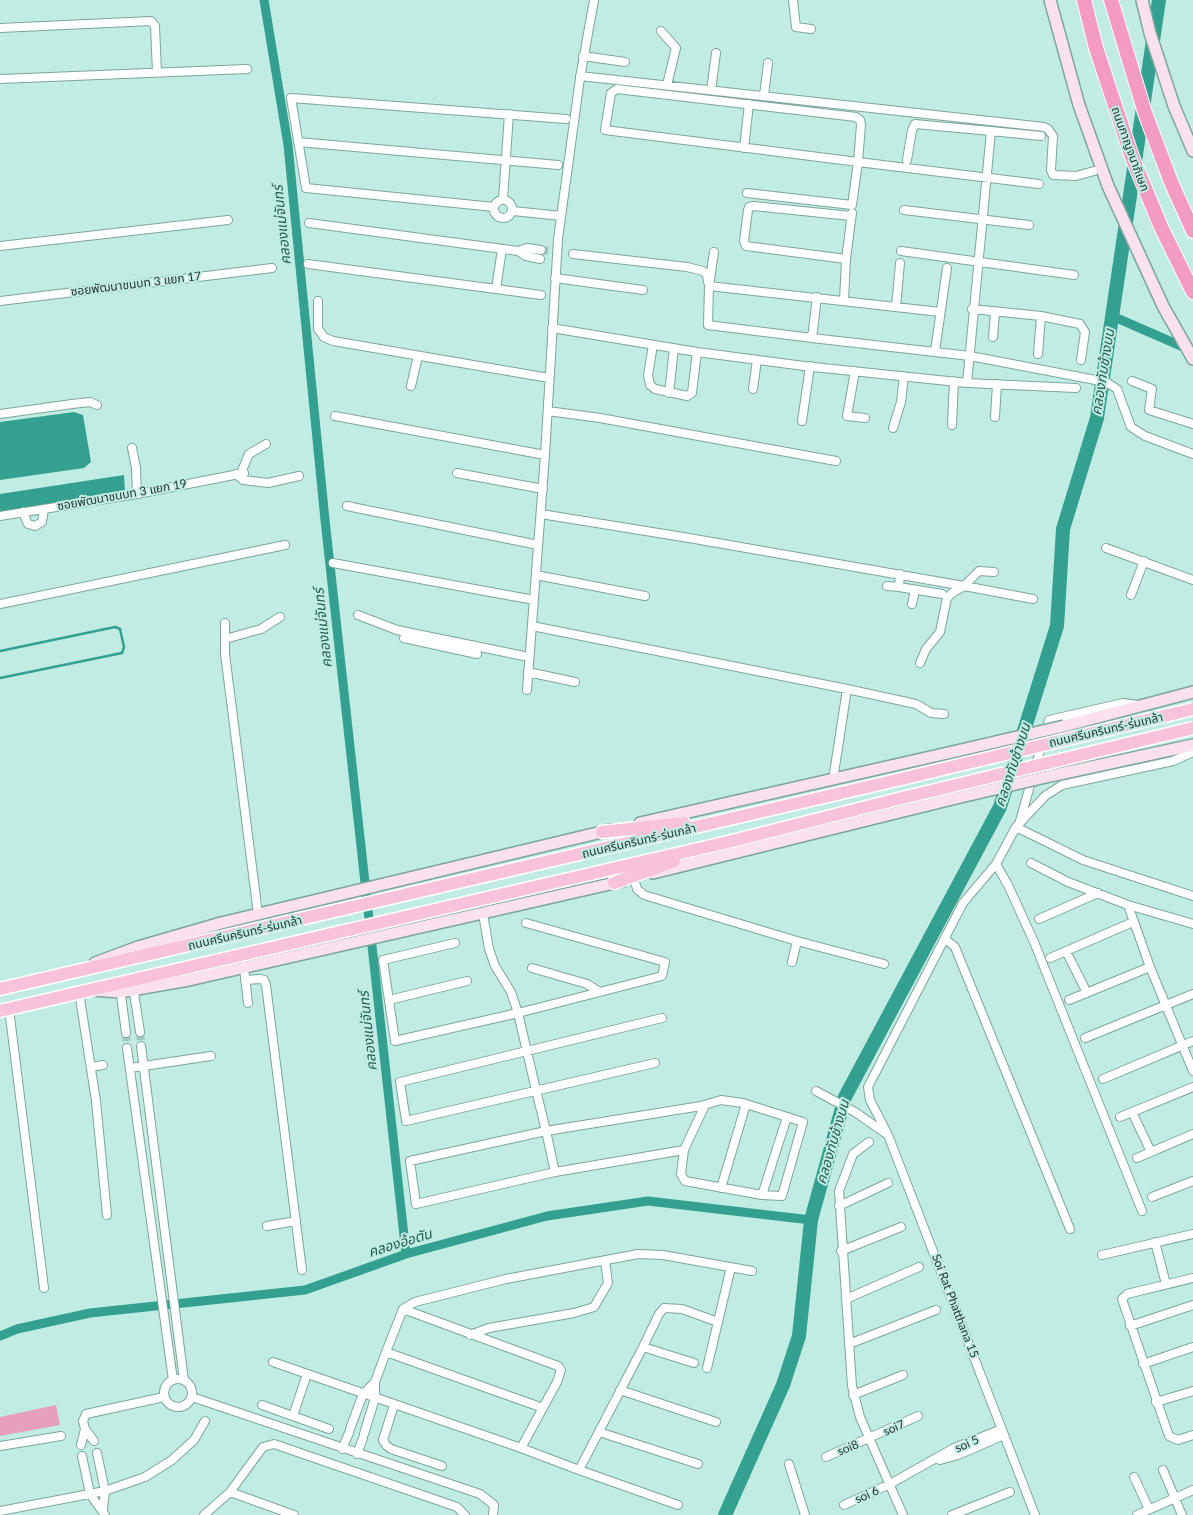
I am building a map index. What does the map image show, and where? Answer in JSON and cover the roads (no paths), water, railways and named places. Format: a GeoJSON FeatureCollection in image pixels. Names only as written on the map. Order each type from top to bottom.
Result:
{"type":"FeatureCollection","features":[{"type":"Feature","properties":{"kind":"highway","name":"ถนนกาญจนาภิเษก"},"geometry":{"type":"LineString","coordinates":[[1084,0],[1096,48],[1132,157],[1161,227],[1193,292]]}},
{"type":"Feature","properties":{"kind":"highway","name":"ถนนกาญจนาภิเษก"},"geometry":{"type":"LineString","coordinates":[[1111,0],[1144,113],[1171,182],[1193,231]]}},
{"type":"Feature","properties":{"kind":"main road"},"geometry":{"type":"LineString","coordinates":[[1050,0],[1079,105],[1108,186],[1163,306],[1193,359]]}},
{"type":"Feature","properties":{"kind":"main road"},"geometry":{"type":"LineString","coordinates":[[1142,0],[1150,33],[1174,106],[1193,151]]}},
{"type":"Feature","properties":{"kind":"main road","name":"ถนนศรีนครินทร์-ร่มเกล้า"},"geometry":{"type":"LineString","coordinates":[[85,968],[138,947],[258,914],[602,832],[1064,726],[1146,706],[1193,692]]}},
{"type":"Feature","properties":{"kind":"main road","name":"ถนนศรีนครินทร์-ร่มเกล้า"},"geometry":{"type":"LineString","coordinates":[[0,989],[85,968],[384,902],[1193,709]]}},
{"type":"Feature","properties":{"kind":"main road","name":"ถนนศรีนครินทร์-ร่มเกล้า"},"geometry":{"type":"LineString","coordinates":[[126,986],[349,928],[728,842],[1193,728]]}},
{"type":"Feature","properties":{"kind":"main road","name":"ถนนศรีนครินทร์-ร่มเกล้า"},"geometry":{"type":"LineString","coordinates":[[5,1010],[84,991],[244,974],[351,944],[614,883],[948,800],[1193,745]]}},
{"type":"Feature","properties":{"kind":"main road"},"geometry":{"type":"LineString","coordinates":[[602,832],[737,818]]}},
{"type":"Feature","properties":{"kind":"main road"},"geometry":{"type":"LineString","coordinates":[[614,883],[728,842]]}},
{"type":"Feature","properties":{"kind":"street"},"geometry":{"type":"LineString","coordinates":[[527,690],[543,489],[560,216],[583,56],[594,0]]}},
{"type":"Feature","properties":{"kind":"street"},"geometry":{"type":"LineString","coordinates":[[793,0],[796,27],[811,29]]}},
{"type":"Feature","properties":{"kind":"street"},"geometry":{"type":"LineString","coordinates":[[0,28],[152,21],[155,26],[157,72]]}},
{"type":"Feature","properties":{"kind":"street"},"geometry":{"type":"LineString","coordinates":[[661,30],[676,48],[667,85]]}},
{"type":"Feature","properties":{"kind":"street"},"geometry":{"type":"LineString","coordinates":[[711,90],[716,53]]}},
{"type":"Feature","properties":{"kind":"street"},"geometry":{"type":"LineString","coordinates":[[583,56],[625,62]]}},
{"type":"Feature","properties":{"kind":"street"},"geometry":{"type":"LineString","coordinates":[[764,96],[768,63]]}},
{"type":"Feature","properties":{"kind":"street"},"geometry":{"type":"LineString","coordinates":[[0,79],[247,69]]}},
{"type":"Feature","properties":{"kind":"street"},"geometry":{"type":"LineString","coordinates":[[580,76],[1044,127],[1053,136],[1050,170],[1054,175],[1076,176],[1094,171]]}},
{"type":"Feature","properties":{"kind":"street"},"geometry":{"type":"LineString","coordinates":[[844,301],[846,260],[858,162],[860,120],[856,117],[617,89],[611,93],[604,130],[744,148],[858,162],[986,178],[1039,184]]}},
{"type":"Feature","properties":{"kind":"street"},"geometry":{"type":"LineString","coordinates":[[494,207],[306,188],[291,98],[566,119]]}},
{"type":"Feature","properties":{"kind":"street"},"geometry":{"type":"LineString","coordinates":[[744,148],[749,104]]}},
{"type":"Feature","properties":{"kind":"street"},"geometry":{"type":"LineString","coordinates":[[503,199],[509,114]]}},
{"type":"Feature","properties":{"kind":"street"},"geometry":{"type":"LineString","coordinates":[[908,160],[912,130],[915,124],[1041,136]]}},
{"type":"Feature","properties":{"kind":"street"},"geometry":{"type":"LineString","coordinates":[[967,382],[972,310],[991,131]]}},
{"type":"Feature","properties":{"kind":"street"},"geometry":{"type":"LineString","coordinates":[[298,142],[558,165]]}},
{"type":"Feature","properties":{"kind":"street"},"geometry":{"type":"LineString","coordinates":[[747,193],[852,205]]}},
{"type":"Feature","properties":{"kind":"street"},"geometry":{"type":"LineString","coordinates":[[513,211],[511,202],[503,199],[497,202],[494,207],[495,213],[500,217],[506,217],[513,211],[560,216]]}},
{"type":"Feature","properties":{"kind":"street"},"geometry":{"type":"LineString","coordinates":[[846,260],[746,246],[744,241],[749,207],[851,216]]}},
{"type":"Feature","properties":{"kind":"street"},"geometry":{"type":"LineString","coordinates":[[904,210],[1029,225]]}},
{"type":"Feature","properties":{"kind":"street"},"geometry":{"type":"LineString","coordinates":[[0,246],[228,220]]}},
{"type":"Feature","properties":{"kind":"street"},"geometry":{"type":"LineString","coordinates":[[309,223],[518,251],[526,256],[556,262]]}},
{"type":"Feature","properties":{"kind":"street"},"geometry":{"type":"LineString","coordinates":[[518,251],[526,248],[557,252]]}},
{"type":"Feature","properties":{"kind":"street"},"geometry":{"type":"LineString","coordinates":[[496,289],[502,249]]}},
{"type":"Feature","properties":{"kind":"street"},"geometry":{"type":"LineString","coordinates":[[901,251],[1074,276]]}},
{"type":"Feature","properties":{"kind":"street"},"geometry":{"type":"LineString","coordinates":[[714,252],[709,286],[709,326],[935,351],[1106,382],[1114,386],[1119,393],[1131,427],[1146,436],[1193,454]]}},
{"type":"Feature","properties":{"kind":"street"},"geometry":{"type":"LineString","coordinates":[[573,254],[698,270],[707,275],[709,286]]}},
{"type":"Feature","properties":{"kind":"street"},"geometry":{"type":"LineString","coordinates":[[896,307],[900,263]]}},
{"type":"Feature","properties":{"kind":"street"},"geometry":{"type":"LineString","coordinates":[[308,264],[542,295]]}},
{"type":"Feature","properties":{"kind":"street","name":"ซอยพัฒนาชนบท 3 แยก 17"},"geometry":{"type":"LineString","coordinates":[[0,301],[272,268]]}},
{"type":"Feature","properties":{"kind":"street"},"geometry":{"type":"LineString","coordinates":[[935,351],[947,268]]}},
{"type":"Feature","properties":{"kind":"street"},"geometry":{"type":"LineString","coordinates":[[555,278],[643,290]]}},
{"type":"Feature","properties":{"kind":"street"},"geometry":{"type":"LineString","coordinates":[[709,286],[940,312]]}},
{"type":"Feature","properties":{"kind":"street"},"geometry":{"type":"LineString","coordinates":[[812,338],[817,297]]}},
{"type":"Feature","properties":{"kind":"street"},"geometry":{"type":"LineString","coordinates":[[318,300],[318,329],[324,337],[333,341],[549,378]]}},
{"type":"Feature","properties":{"kind":"street"},"geometry":{"type":"LineString","coordinates":[[972,310],[1041,316],[1083,326],[1085,332],[1080,360]]}},
{"type":"Feature","properties":{"kind":"street"},"geometry":{"type":"LineString","coordinates":[[993,337],[995,312]]}},
{"type":"Feature","properties":{"kind":"street"},"geometry":{"type":"LineString","coordinates":[[1038,354],[1041,316]]}},
{"type":"Feature","properties":{"kind":"street"},"geometry":{"type":"LineString","coordinates":[[552,328],[757,360],[954,381],[1076,388]]}},
{"type":"Feature","properties":{"kind":"street"},"geometry":{"type":"LineString","coordinates":[[652,345],[648,381],[655,390],[687,396],[692,393],[697,352]]}},
{"type":"Feature","properties":{"kind":"street"},"geometry":{"type":"LineString","coordinates":[[669,393],[674,348]]}},
{"type":"Feature","properties":{"kind":"street"},"geometry":{"type":"LineString","coordinates":[[411,386],[418,356]]}},
{"type":"Feature","properties":{"kind":"street"},"geometry":{"type":"LineString","coordinates":[[753,388],[757,360]]}},
{"type":"Feature","properties":{"kind":"street"},"geometry":{"type":"LineString","coordinates":[[802,421],[810,366]]}},
{"type":"Feature","properties":{"kind":"street"},"geometry":{"type":"LineString","coordinates":[[855,371],[846,416],[865,418]]}},
{"type":"Feature","properties":{"kind":"street"},"geometry":{"type":"LineString","coordinates":[[893,428],[901,402],[904,376]]}},
{"type":"Feature","properties":{"kind":"street"},"geometry":{"type":"LineString","coordinates":[[1132,380],[1152,389],[1148,410],[1193,424]]}},
{"type":"Feature","properties":{"kind":"street"},"geometry":{"type":"LineString","coordinates":[[952,425],[954,381]]}},
{"type":"Feature","properties":{"kind":"street"},"geometry":{"type":"LineString","coordinates":[[995,417],[997,384]]}},
{"type":"Feature","properties":{"kind":"street"},"geometry":{"type":"LineString","coordinates":[[0,414],[90,402],[97,405]]}},
{"type":"Feature","properties":{"kind":"street"},"geometry":{"type":"LineString","coordinates":[[548,411],[600,418],[836,461]]}},
{"type":"Feature","properties":{"kind":"street"},"geometry":{"type":"LineString","coordinates":[[335,416],[545,456]]}},
{"type":"Feature","properties":{"kind":"street"},"geometry":{"type":"LineString","coordinates":[[266,444],[249,454],[240,473],[243,480],[268,483],[299,476]]}},
{"type":"Feature","properties":{"kind":"street"},"geometry":{"type":"LineString","coordinates":[[132,448],[136,468],[137,494]]}},
{"type":"Feature","properties":{"kind":"street","name":"ซอยพัฒนาชนบท 3 แยก 19"},"geometry":{"type":"LineString","coordinates":[[0,516],[137,494],[240,473]]}},
{"type":"Feature","properties":{"kind":"street"},"geometry":{"type":"LineString","coordinates":[[457,473],[543,489]]}},
{"type":"Feature","properties":{"kind":"street"},"geometry":{"type":"LineString","coordinates":[[347,506],[538,545]]}},
{"type":"Feature","properties":{"kind":"street"},"geometry":{"type":"LineString","coordinates":[[23,512],[28,524],[35,526],[42,522],[44,509]]}},
{"type":"Feature","properties":{"kind":"street"},"geometry":{"type":"LineString","coordinates":[[541,514],[900,574],[1033,599]]}},
{"type":"Feature","properties":{"kind":"street"},"geometry":{"type":"LineString","coordinates":[[0,604],[285,545]]}},
{"type":"Feature","properties":{"kind":"street"},"geometry":{"type":"LineString","coordinates":[[1106,548],[1193,580]]}},
{"type":"Feature","properties":{"kind":"street"},"geometry":{"type":"LineString","coordinates":[[1131,595],[1144,561]]}},
{"type":"Feature","properties":{"kind":"street"},"geometry":{"type":"LineString","coordinates":[[332,563],[534,600]]}},
{"type":"Feature","properties":{"kind":"street"},"geometry":{"type":"LineString","coordinates":[[920,663],[926,649],[940,632],[947,598],[964,586],[981,570],[994,572]]}},
{"type":"Feature","properties":{"kind":"street"},"geometry":{"type":"LineString","coordinates":[[899,587],[900,574]]}},
{"type":"Feature","properties":{"kind":"street"},"geometry":{"type":"LineString","coordinates":[[536,575],[645,596]]}},
{"type":"Feature","properties":{"kind":"street"},"geometry":{"type":"LineString","coordinates":[[887,586],[942,594]]}},
{"type":"Feature","properties":{"kind":"street"},"geometry":{"type":"LineString","coordinates":[[912,604],[915,590]]}},
{"type":"Feature","properties":{"kind":"street"},"geometry":{"type":"LineString","coordinates":[[358,615],[397,630],[467,648],[477,654]]}},
{"type":"Feature","properties":{"kind":"street"},"geometry":{"type":"LineString","coordinates":[[225,639],[261,629],[280,617]]}},
{"type":"Feature","properties":{"kind":"street"},"geometry":{"type":"LineString","coordinates":[[225,623],[225,654],[258,914]]}},
{"type":"Feature","properties":{"kind":"street"},"geometry":{"type":"LineString","coordinates":[[532,626],[847,689],[916,704],[931,714],[944,714]]}},
{"type":"Feature","properties":{"kind":"street"},"geometry":{"type":"LineString","coordinates":[[404,638],[529,657]]}},
{"type":"Feature","properties":{"kind":"street"},"geometry":{"type":"LineString","coordinates":[[528,672],[575,682]]}},
{"type":"Feature","properties":{"kind":"street"},"geometry":{"type":"LineString","coordinates":[[833,780],[847,689]]}},
{"type":"Feature","properties":{"kind":"street"},"geometry":{"type":"LineString","coordinates":[[1070,1229],[955,947],[945,939],[963,902],[996,864],[1018,825],[1049,720],[1123,703],[1146,706]]}},
{"type":"Feature","properties":{"kind":"street"},"geometry":{"type":"LineString","coordinates":[[1172,749],[1177,756],[1173,761]]}},
{"type":"Feature","properties":{"kind":"street"},"geometry":{"type":"LineString","coordinates":[[1018,825],[1045,796],[1062,785],[1173,761],[1193,752]]}},
{"type":"Feature","properties":{"kind":"street"},"geometry":{"type":"LineString","coordinates":[[1018,825],[1084,860],[1193,896]]}},
{"type":"Feature","properties":{"kind":"street"},"geometry":{"type":"LineString","coordinates":[[1031,863],[1068,882],[1128,905],[1193,924]]}},
{"type":"Feature","properties":{"kind":"street"},"geometry":{"type":"LineString","coordinates":[[996,864],[1008,885],[1034,942],[1142,1211]]}},
{"type":"Feature","properties":{"kind":"street"},"geometry":{"type":"LineString","coordinates":[[634,878],[637,889],[644,896],[797,942],[884,964]]}},
{"type":"Feature","properties":{"kind":"street"},"geometry":{"type":"LineString","coordinates":[[1039,919],[1098,893]]}},
{"type":"Feature","properties":{"kind":"street"},"geometry":{"type":"LineString","coordinates":[[1128,905],[1150,967],[1193,1071]]}},
{"type":"Feature","properties":{"kind":"street"},"geometry":{"type":"LineString","coordinates":[[483,914],[489,949],[495,966],[511,992],[518,1014],[556,1172]]}},
{"type":"Feature","properties":{"kind":"street"},"geometry":{"type":"LineString","coordinates":[[1050,958],[1133,922]]}},
{"type":"Feature","properties":{"kind":"street"},"geometry":{"type":"LineString","coordinates":[[455,944],[383,960],[394,1041],[518,1014],[662,976],[665,962],[526,923]]}},
{"type":"Feature","properties":{"kind":"street","name":"Soi Rat Phatthana 15"},"geometry":{"type":"LineString","coordinates":[[945,939],[931,962],[868,1087],[870,1100],[888,1135],[1035,1515]]}},
{"type":"Feature","properties":{"kind":"street"},"geometry":{"type":"LineString","coordinates":[[792,962],[797,942]]}},
{"type":"Feature","properties":{"kind":"street"},"geometry":{"type":"LineString","coordinates":[[1066,951],[1086,993]]}},
{"type":"Feature","properties":{"kind":"street"},"geometry":{"type":"LineString","coordinates":[[1069,1000],[1150,967]]}},
{"type":"Feature","properties":{"kind":"street"},"geometry":{"type":"LineString","coordinates":[[532,968],[587,984],[600,992]]}},
{"type":"Feature","properties":{"kind":"street"},"geometry":{"type":"LineString","coordinates":[[248,1003],[244,974],[264,980],[266,985],[302,1270]]}},
{"type":"Feature","properties":{"kind":"street"},"geometry":{"type":"LineString","coordinates":[[389,1000],[467,981]]}},
{"type":"Feature","properties":{"kind":"street"},"geometry":{"type":"LineString","coordinates":[[126,986],[140,1032]]}},
{"type":"Feature","properties":{"kind":"street"},"geometry":{"type":"LineString","coordinates":[[126,986],[126,1032]]}},
{"type":"Feature","properties":{"kind":"street"},"geometry":{"type":"LineString","coordinates":[[84,991],[108,1215]]}},
{"type":"Feature","properties":{"kind":"street"},"geometry":{"type":"LineString","coordinates":[[1085,1038],[1193,994]]}},
{"type":"Feature","properties":{"kind":"street"},"geometry":{"type":"LineString","coordinates":[[5,1010],[44,1288]]}},
{"type":"Feature","properties":{"kind":"street"},"geometry":{"type":"LineString","coordinates":[[655,1063],[406,1121],[400,1082],[662,1018]]}},
{"type":"Feature","properties":{"kind":"street"},"geometry":{"type":"LineString","coordinates":[[1103,1079],[1193,1041]]}},
{"type":"Feature","properties":{"kind":"street"},"geometry":{"type":"LineString","coordinates":[[141,1046],[180,1353],[184,1380],[191,1387],[192,1397],[184,1407],[178,1408],[166,1402],[164,1397],[166,1385],[174,1380],[184,1380]]}},
{"type":"Feature","properties":{"kind":"street"},"geometry":{"type":"LineString","coordinates":[[128,1048],[174,1380]]}},
{"type":"Feature","properties":{"kind":"street"},"geometry":{"type":"LineString","coordinates":[[130,1068],[211,1056]]}},
{"type":"Feature","properties":{"kind":"street"},"geometry":{"type":"LineString","coordinates":[[91,1067],[103,1065]]}},
{"type":"Feature","properties":{"kind":"street"},"geometry":{"type":"LineString","coordinates":[[1120,1117],[1193,1087]]}},
{"type":"Feature","properties":{"kind":"street"},"geometry":{"type":"LineString","coordinates":[[816,1091],[855,1112],[888,1135]]}},
{"type":"Feature","properties":{"kind":"street"},"geometry":{"type":"LineString","coordinates":[[684,1150],[556,1172],[416,1204],[410,1161],[546,1131],[704,1105],[721,1100],[746,1104],[803,1122],[782,1196],[762,1195],[721,1188],[683,1179],[684,1150],[704,1105]]}},
{"type":"Feature","properties":{"kind":"street"},"geometry":{"type":"LineString","coordinates":[[721,1188],[746,1104]]}},
{"type":"Feature","properties":{"kind":"street"},"geometry":{"type":"LineString","coordinates":[[1132,1112],[1151,1152]]}},
{"type":"Feature","properties":{"kind":"street"},"geometry":{"type":"LineString","coordinates":[[762,1195],[787,1117]]}},
{"type":"Feature","properties":{"kind":"street"},"geometry":{"type":"LineString","coordinates":[[1137,1158],[1193,1134]]}},
{"type":"Feature","properties":{"kind":"street"},"geometry":{"type":"LineString","coordinates":[[869,1142],[853,1154],[839,1191],[853,1395],[869,1438],[903,1515]]}},
{"type":"Feature","properties":{"kind":"street"},"geometry":{"type":"LineString","coordinates":[[1152,1197],[1193,1181]]}},
{"type":"Feature","properties":{"kind":"street"},"geometry":{"type":"LineString","coordinates":[[839,1206],[888,1183]]}},
{"type":"Feature","properties":{"kind":"street"},"geometry":{"type":"LineString","coordinates":[[267,1226],[296,1221]]}},
{"type":"Feature","properties":{"kind":"street"},"geometry":{"type":"LineString","coordinates":[[842,1251],[901,1227]]}},
{"type":"Feature","properties":{"kind":"street"},"geometry":{"type":"LineString","coordinates":[[1102,1255],[1193,1234]]}},
{"type":"Feature","properties":{"kind":"street"},"geometry":{"type":"LineString","coordinates":[[1155,1242],[1166,1284]]}},
{"type":"Feature","properties":{"kind":"street"},"geometry":{"type":"LineString","coordinates":[[357,1454],[376,1398],[375,1382],[403,1310],[429,1297],[506,1279],[649,1254],[752,1272]]}},
{"type":"Feature","properties":{"kind":"street"},"geometry":{"type":"LineString","coordinates":[[470,1335],[489,1328],[574,1313],[594,1307],[608,1283],[605,1261]]}},
{"type":"Feature","properties":{"kind":"street"},"geometry":{"type":"LineString","coordinates":[[846,1299],[919,1267]]}},
{"type":"Feature","properties":{"kind":"street"},"geometry":{"type":"LineString","coordinates":[[707,1368],[731,1268]]}},
{"type":"Feature","properties":{"kind":"street"},"geometry":{"type":"LineString","coordinates":[[1193,1278],[1123,1297],[1130,1326],[1156,1402],[1173,1439],[1193,1435]]}},
{"type":"Feature","properties":{"kind":"street"},"geometry":{"type":"LineString","coordinates":[[1130,1326],[1193,1305]]}},
{"type":"Feature","properties":{"kind":"street"},"geometry":{"type":"LineString","coordinates":[[579,1470],[658,1314],[664,1308],[682,1309],[718,1322]]}},
{"type":"Feature","properties":{"kind":"street"},"geometry":{"type":"LineString","coordinates":[[403,1310],[558,1366],[561,1370],[560,1375],[521,1448]]}},
{"type":"Feature","properties":{"kind":"street"},"geometry":{"type":"LineString","coordinates":[[850,1344],[936,1310]]}},
{"type":"Feature","properties":{"kind":"street"},"geometry":{"type":"LineString","coordinates":[[643,1346],[694,1363]]}},
{"type":"Feature","properties":{"kind":"street"},"geometry":{"type":"LineString","coordinates":[[1143,1364],[1193,1347]]}},
{"type":"Feature","properties":{"kind":"street"},"geometry":{"type":"LineString","coordinates":[[386,1352],[543,1408]]}},
{"type":"Feature","properties":{"kind":"street"},"geometry":{"type":"LineString","coordinates":[[273,1362],[678,1505]]}},
{"type":"Feature","properties":{"kind":"street"},"geometry":{"type":"LineString","coordinates":[[293,1416],[307,1374]]}},
{"type":"Feature","properties":{"kind":"street"},"geometry":{"type":"LineString","coordinates":[[853,1395],[903,1375]]}},
{"type":"Feature","properties":{"kind":"street"},"geometry":{"type":"LineString","coordinates":[[342,1449],[363,1394],[375,1382]]}},
{"type":"Feature","properties":{"kind":"street"},"geometry":{"type":"LineString","coordinates":[[620,1390],[716,1422]]}},
{"type":"Feature","properties":{"kind":"street"},"geometry":{"type":"LineString","coordinates":[[1156,1402],[1193,1391]]}},
{"type":"Feature","properties":{"kind":"street"},"geometry":{"type":"LineString","coordinates":[[94,1442],[83,1421],[86,1414],[164,1397]]}},
{"type":"Feature","properties":{"kind":"street"},"geometry":{"type":"LineString","coordinates":[[192,1397],[480,1494],[494,1506],[493,1515]]}},
{"type":"Feature","properties":{"kind":"street"},"geometry":{"type":"LineString","coordinates":[[262,1405],[329,1429]]}},
{"type":"Feature","properties":{"kind":"street"},"geometry":{"type":"LineString","coordinates":[[394,1405],[384,1440],[386,1445],[391,1449],[442,1466]]}},
{"type":"Feature","properties":{"kind":"street","name":"soi7"},"geometry":{"type":"LineString","coordinates":[[869,1438],[918,1416]]}},
{"type":"Feature","properties":{"kind":"street"},"geometry":{"type":"LineString","coordinates":[[0,1511],[105,1491],[145,1477],[172,1460],[194,1440],[205,1421]]}},
{"type":"Feature","properties":{"kind":"street"},"geometry":{"type":"LineString","coordinates":[[81,1445],[85,1428]]}},
{"type":"Feature","properties":{"kind":"street"},"geometry":{"type":"LineString","coordinates":[[599,1432],[698,1464]]}},
{"type":"Feature","properties":{"kind":"street","name":"soi 5"},"geometry":{"type":"LineString","coordinates":[[890,1484],[933,1462],[958,1455],[1003,1432]]}},
{"type":"Feature","properties":{"kind":"street"},"geometry":{"type":"LineString","coordinates":[[0,1446],[61,1436]]}},
{"type":"Feature","properties":{"kind":"street","name":"soi8"},"geometry":{"type":"LineString","coordinates":[[826,1457],[869,1438]]}},
{"type":"Feature","properties":{"kind":"street"},"geometry":{"type":"LineString","coordinates":[[204,1515],[230,1492],[263,1447],[274,1444],[457,1507],[465,1515]]}},
{"type":"Feature","properties":{"kind":"street"},"geometry":{"type":"LineString","coordinates":[[96,1454],[105,1491],[104,1512]]}},
{"type":"Feature","properties":{"kind":"street"},"geometry":{"type":"LineString","coordinates":[[82,1456],[90,1494],[104,1512]]}},
{"type":"Feature","properties":{"kind":"street"},"geometry":{"type":"LineString","coordinates":[[789,1464],[804,1515]]}},
{"type":"Feature","properties":{"kind":"street"},"geometry":{"type":"LineString","coordinates":[[1163,1470],[1182,1515]]}},
{"type":"Feature","properties":{"kind":"street"},"geometry":{"type":"LineString","coordinates":[[1134,1477],[1149,1509]]}},
{"type":"Feature","properties":{"kind":"street","name":"soi 6"},"geometry":{"type":"LineString","coordinates":[[844,1505],[890,1484]]}},
{"type":"Feature","properties":{"kind":"street"},"geometry":{"type":"LineString","coordinates":[[1137,1514],[1193,1490]]}},
{"type":"Feature","properties":{"kind":"street"},"geometry":{"type":"LineString","coordinates":[[230,1492],[294,1515]]}},
{"type":"Feature","properties":{"kind":"street"},"geometry":{"type":"LineString","coordinates":[[952,1515],[1010,1492]]}},
{"type":"Feature","properties":{"kind":"waterway","name":"คลองแม่จันทร์"},"geometry":{"type":"LineString","coordinates":[[264,0],[288,145],[325,520],[406,1254]]}},
{"type":"Feature","properties":{"kind":"waterway","name":"คลองทับช้างบน"},"geometry":{"type":"LineString","coordinates":[[725,1515],[783,1385],[799,1336],[811,1220],[845,1097],[1000,807],[1057,626],[1063,529],[1097,418],[1159,0]]}},
{"type":"Feature","properties":{"kind":"waterway"},"geometry":{"type":"LineString","coordinates":[[1112,316],[1188,349]]}},
{"type":"Feature","properties":{"kind":"waterway"},"geometry":{"type":"LineString","coordinates":[[0,651],[115,627],[120,629],[124,647],[122,653],[0,678]]}},
{"type":"Feature","properties":{"kind":"waterway","name":"คลองอ้อตัน"},"geometry":{"type":"LineString","coordinates":[[0,1336],[17,1329],[90,1313],[305,1290],[406,1254],[547,1216],[648,1201],[811,1220]]}},
{"type":"Feature","properties":{"kind":"tunnel"},"geometry":{"type":"LineString","coordinates":[[541,250],[548,251]]}},
{"type":"Feature","properties":{"kind":"tunnel"},"geometry":{"type":"LineString","coordinates":[[140,1032],[141,1046]]}},
{"type":"Feature","properties":{"kind":"tunnel"},"geometry":{"type":"LineString","coordinates":[[126,1033],[127,1048]]}}]}
